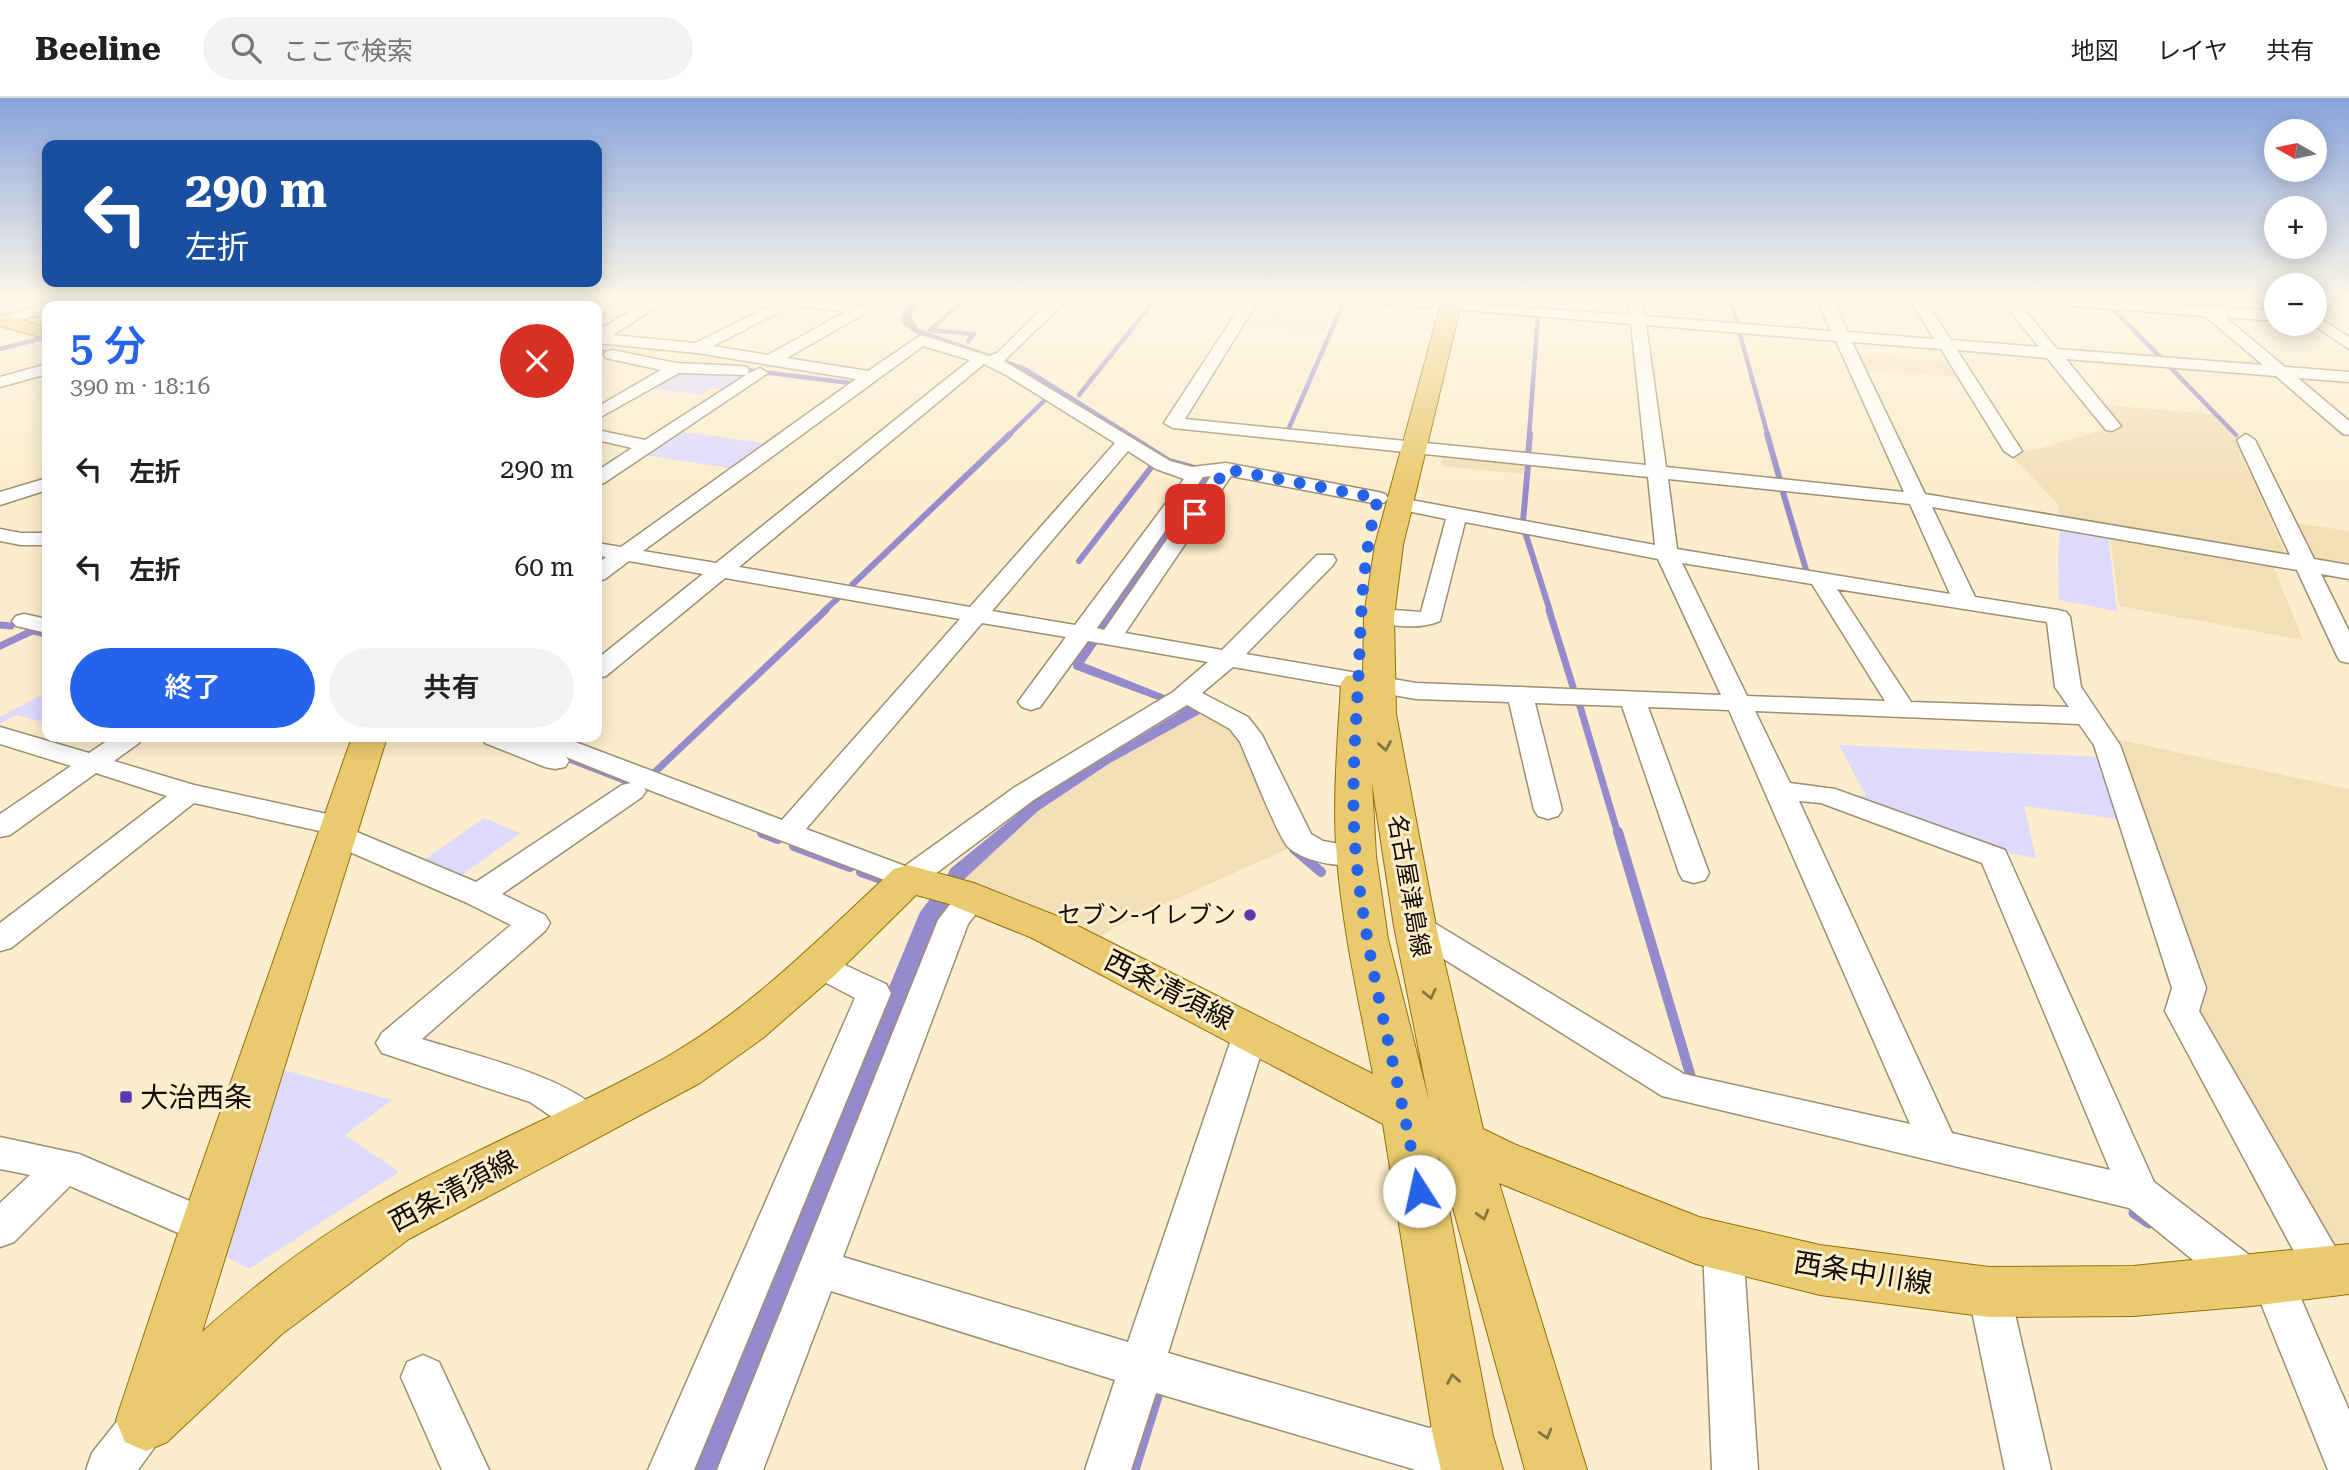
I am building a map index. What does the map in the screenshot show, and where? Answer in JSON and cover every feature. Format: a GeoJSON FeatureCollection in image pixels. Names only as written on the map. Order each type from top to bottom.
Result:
{"type":"FeatureCollection","features":[{"type":"Feature","properties":{"kind":"main road","name":"名古屋津島線"},"geometry":{"type":"LineString","coordinates":[[1426,360],[1389,501],[1390,545],[1354,781],[1356,856],[1376,987],[1405,1110],[1467,1453]]}},
{"type":"Feature","properties":{"kind":"main road","name":"名古屋津島線"},"geometry":{"type":"LineString","coordinates":[[1389,501],[1368,536],[1363,573],[1368,681],[1379,714],[1415,926],[1461,1140],[1556,1470]]}},
{"type":"Feature","properties":{"kind":"main road"},"geometry":{"type":"LineString","coordinates":[[146,1421],[206,1227],[367,742]]}},
{"type":"Feature","properties":{"kind":"main road","name":"西条清須線"},"geometry":{"type":"LineString","coordinates":[[146,1421],[262,1315],[379,1230],[683,1070],[747,1026],[819,965],[934,890],[1047,928],[1405,1110]]}},
{"type":"Feature","properties":{"kind":"main road","name":"西条中川線"},"geometry":{"type":"LineString","coordinates":[[1405,1110],[1496,1159],[1696,1240],[1820,1270],[1989,1292],[2133,1291],[2262,1280],[2338,1270]]}},
{"type":"Feature","properties":{"kind":"street"},"geometry":{"type":"LineString","coordinates":[[655,360],[676,368],[766,366]]}},
{"type":"Feature","properties":{"kind":"street"},"geometry":{"type":"LineString","coordinates":[[743,360],[862,380]]}},
{"type":"Feature","properties":{"kind":"street"},"geometry":{"type":"LineString","coordinates":[[602,476],[776,360]]}},
{"type":"Feature","properties":{"kind":"street"},"geometry":{"type":"LineString","coordinates":[[602,570],[891,360]]}},
{"type":"Feature","properties":{"kind":"street"},"geometry":{"type":"LineString","coordinates":[[602,667],[991,360]]}},
{"type":"Feature","properties":{"kind":"street"},"geometry":{"type":"LineString","coordinates":[[997,360],[1163,465],[1260,475],[1667,554],[1821,581],[2058,617],[2068,687],[2107,745],[2189,988],[2182,1011],[2338,1270]]}},
{"type":"Feature","properties":{"kind":"street"},"geometry":{"type":"LineString","coordinates":[[1003,360],[1028,366],[1158,447],[1183,461],[1213,470]]}},
{"type":"Feature","properties":{"kind":"street"},"geometry":{"type":"LineString","coordinates":[[1158,447],[1213,360]]}},
{"type":"Feature","properties":{"kind":"street"},"geometry":{"type":"LineString","coordinates":[[1643,360],[1667,554],[1780,791],[1939,1146]]}},
{"type":"Feature","properties":{"kind":"street"},"geometry":{"type":"LineString","coordinates":[[1853,360],[1966,603]]}},
{"type":"Feature","properties":{"kind":"street"},"geometry":{"type":"LineString","coordinates":[[1955,360],[2013,451]]}},
{"type":"Feature","properties":{"kind":"street"},"geometry":{"type":"LineString","coordinates":[[2059,360],[2112,426]]}},
{"type":"Feature","properties":{"kind":"street"},"geometry":{"type":"LineString","coordinates":[[2142,360],[2349,377]]}},
{"type":"Feature","properties":{"kind":"street"},"geometry":{"type":"LineString","coordinates":[[2267,360],[2349,430]]}},
{"type":"Feature","properties":{"kind":"street"},"geometry":{"type":"LineString","coordinates":[[602,411],[676,368]]}},
{"type":"Feature","properties":{"kind":"street"},"geometry":{"type":"LineString","coordinates":[[0,382],[42,370]]}},
{"type":"Feature","properties":{"kind":"street"},"geometry":{"type":"LineString","coordinates":[[1173,423],[1918,499],[2349,572]]}},
{"type":"Feature","properties":{"kind":"street"},"geometry":{"type":"LineString","coordinates":[[1260,475],[1279,433]]}},
{"type":"Feature","properties":{"kind":"street"},"geometry":{"type":"LineString","coordinates":[[602,436],[648,446]]}},
{"type":"Feature","properties":{"kind":"street"},"geometry":{"type":"LineString","coordinates":[[2246,440],[2349,656]]}},
{"type":"Feature","properties":{"kind":"street"},"geometry":{"type":"LineString","coordinates":[[787,833],[1126,442]]}},
{"type":"Feature","properties":{"kind":"street"},"geometry":{"type":"LineString","coordinates":[[1097,634],[1194,480],[1213,470]]}},
{"type":"Feature","properties":{"kind":"street"},"geometry":{"type":"LineString","coordinates":[[1031,702],[1097,634],[1213,470]]}},
{"type":"Feature","properties":{"kind":"street"},"geometry":{"type":"LineString","coordinates":[[0,499],[42,488]]}},
{"type":"Feature","properties":{"kind":"street"},"geometry":{"type":"LineString","coordinates":[[1379,616],[1422,620],[1432,616],[1457,514]]}},
{"type":"Feature","properties":{"kind":"street"},"geometry":{"type":"LineString","coordinates":[[0,535],[42,539]]}},
{"type":"Feature","properties":{"kind":"street"},"geometry":{"type":"LineString","coordinates":[[602,550],[1416,691],[2088,716]]}},
{"type":"Feature","properties":{"kind":"street"},"geometry":{"type":"LineString","coordinates":[[934,890],[1025,793],[1178,699],[1229,657],[1325,560]]}},
{"type":"Feature","properties":{"kind":"street"},"geometry":{"type":"LineString","coordinates":[[1821,581],[1903,709]]}},
{"type":"Feature","properties":{"kind":"street"},"geometry":{"type":"LineString","coordinates":[[24,621],[42,625]]}},
{"type":"Feature","properties":{"kind":"street"},"geometry":{"type":"LineString","coordinates":[[1520,695],[1548,810]]}},
{"type":"Feature","properties":{"kind":"street"},"geometry":{"type":"LineString","coordinates":[[1178,699],[1239,723],[1253,741],[1299,840],[1315,850],[1356,856]]}},
{"type":"Feature","properties":{"kind":"street"},"geometry":{"type":"LineString","coordinates":[[1632,699],[1694,873]]}},
{"type":"Feature","properties":{"kind":"street"},"geometry":{"type":"LineString","coordinates":[[0,735],[189,793],[338,831],[534,923],[394,1043],[543,1093],[586,1120]]}},
{"type":"Feature","properties":{"kind":"street"},"geometry":{"type":"LineString","coordinates":[[85,760],[102,742]]}},
{"type":"Feature","properties":{"kind":"street"},"geometry":{"type":"LineString","coordinates":[[1,822],[85,760],[120,742]]}},
{"type":"Feature","properties":{"kind":"street"},"geometry":{"type":"LineString","coordinates":[[507,742],[632,791],[934,890]]}},
{"type":"Feature","properties":{"kind":"street"},"geometry":{"type":"LineString","coordinates":[[551,742],[934,890],[954,920],[740,1470]]}},
{"type":"Feature","properties":{"kind":"street"},"geometry":{"type":"LineString","coordinates":[[478,895],[632,791]]}},
{"type":"Feature","properties":{"kind":"street"},"geometry":{"type":"LineString","coordinates":[[1780,791],[1825,795],[1994,857],[2140,1194]]}},
{"type":"Feature","properties":{"kind":"street"},"geometry":{"type":"LineString","coordinates":[[0,940],[189,793]]}},
{"type":"Feature","properties":{"kind":"street"},"geometry":{"type":"LineString","coordinates":[[1415,926],[1675,1086],[2140,1194],[2262,1280],[2349,1465]]}},
{"type":"Feature","properties":{"kind":"street"},"geometry":{"type":"LineString","coordinates":[[671,1470],[874,993],[819,965]]}},
{"type":"Feature","properties":{"kind":"street"},"geometry":{"type":"LineString","coordinates":[[1108,1470],[1251,1031]]}},
{"type":"Feature","properties":{"kind":"street"},"geometry":{"type":"LineString","coordinates":[[0,1153],[65,1166],[206,1227]]}},
{"type":"Feature","properties":{"kind":"street"},"geometry":{"type":"LineString","coordinates":[[0,1229],[65,1166]]}},
{"type":"Feature","properties":{"kind":"street"},"geometry":{"type":"LineString","coordinates":[[1723,1247],[1735,1470]]}},
{"type":"Feature","properties":{"kind":"street"},"geometry":{"type":"LineString","coordinates":[[818,1268],[1141,1367],[1430,1451],[1467,1453]]}},
{"type":"Feature","properties":{"kind":"street"},"geometry":{"type":"LineString","coordinates":[[1989,1292],[2028,1470]]}},
{"type":"Feature","properties":{"kind":"street"},"geometry":{"type":"LineString","coordinates":[[423,1377],[466,1470]]}},
{"type":"Feature","properties":{"kind":"street"},"geometry":{"type":"LineString","coordinates":[[108,1470],[146,1421]]}},
{"type":"Feature","properties":{"kind":"shaded area"},"geometry":{"type":"Polygon","coordinates":[[[991,360],[1006,360],[1026,367],[1170,458],[1202,467],[1212,478],[1084,663],[1205,711],[1110,763],[1038,811],[960,883],[941,917],[722,1470],[690,1470],[920,912],[947,877],[950,869],[1032,802],[1179,712],[1158,700],[1074,669],[1072,662],[1200,480],[1168,464],[1019,370],[991,360]]]}},
{"type":"Feature","properties":{"kind":"shaded area"},"geometry":{"type":"Polygon","coordinates":[[[1859,360],[1928,360],[1952,362],[1961,377],[1863,369],[1859,360]]]}},
{"type":"Feature","properties":{"kind":"shaded area"},"geometry":{"type":"Polygon","coordinates":[[[679,370],[750,375],[726,390],[711,388],[700,395],[648,388],[679,370]]]}},
{"type":"Feature","properties":{"kind":"shaded area"},"geometry":{"type":"Polygon","coordinates":[[[2105,405],[2214,414],[2233,436],[2287,557],[2060,521],[2058,504],[2010,454],[2042,448],[2120,425],[2105,405]]]}},
{"type":"Feature","properties":{"kind":"shaded area"},"geometry":{"type":"Polygon","coordinates":[[[677,431],[769,444],[735,469],[640,454],[677,431]]]}},
{"type":"Feature","properties":{"kind":"shaded area"},"geometry":{"type":"Polygon","coordinates":[[[1443,456],[1525,464],[1524,474],[1441,466],[1443,456]]]}},
{"type":"Feature","properties":{"kind":"shaded area"},"geometry":{"type":"Polygon","coordinates":[[[2296,523],[2349,531],[2349,568],[2314,559],[2296,523]]]}},
{"type":"Feature","properties":{"kind":"shaded area"},"geometry":{"type":"Polygon","coordinates":[[[2060,525],[2108,534],[2117,611],[2059,600],[2060,525]]]}},
{"type":"Feature","properties":{"kind":"shaded area"},"geometry":{"type":"Polygon","coordinates":[[[2110,536],[2271,561],[2303,640],[2119,606],[2110,536]]]}},
{"type":"Feature","properties":{"kind":"shaded area"},"geometry":{"type":"Polygon","coordinates":[[[42,695],[42,722],[16,715],[0,724],[0,717],[42,695]]]}},
{"type":"Feature","properties":{"kind":"shaded area"},"geometry":{"type":"Polygon","coordinates":[[[1198,714],[1228,726],[1242,742],[1289,848],[1114,927],[1098,940],[962,881],[1038,811],[1110,763],[1198,714]]]}},
{"type":"Feature","properties":{"kind":"shaded area"},"geometry":{"type":"Polygon","coordinates":[[[2111,738],[2349,789],[2349,1252],[2331,1254],[2192,1014],[2203,998],[2146,819],[2111,738]]]}},
{"type":"Feature","properties":{"kind":"shaded area"},"geometry":{"type":"Polygon","coordinates":[[[1839,745],[2100,757],[2125,820],[2024,806],[2036,858],[2000,852],[1834,794],[1866,796],[1839,745]]]}},
{"type":"Feature","properties":{"kind":"shaded area"},"geometry":{"type":"Polygon","coordinates":[[[484,818],[520,833],[462,875],[425,859],[484,818]]]}},
{"type":"Feature","properties":{"kind":"shaded area"},"geometry":{"type":"Polygon","coordinates":[[[284,1070],[392,1100],[345,1135],[399,1172],[249,1269],[225,1256],[284,1070]]]}},
{"type":"Feature","properties":{"kind":"waterway"},"geometry":{"type":"LineString","coordinates":[[1079,395],[1107,360]]}},
{"type":"Feature","properties":{"kind":"waterway"},"geometry":{"type":"LineString","coordinates":[[1289,428],[1319,360]]}},
{"type":"Feature","properties":{"kind":"waterway"},"geometry":{"type":"LineString","coordinates":[[1529,436],[1535,360]]}},
{"type":"Feature","properties":{"kind":"waterway"},"geometry":{"type":"LineString","coordinates":[[1747,360],[1768,436]]}},
{"type":"Feature","properties":{"kind":"waterway"},"geometry":{"type":"LineString","coordinates":[[2168,365],[2236,435]]}},
{"type":"Feature","properties":{"kind":"waterway"},"geometry":{"type":"LineString","coordinates":[[738,369],[850,383]]}},
{"type":"Feature","properties":{"kind":"waterway"},"geometry":{"type":"LineString","coordinates":[[1008,436],[1047,398]]}},
{"type":"Feature","properties":{"kind":"waterway"},"geometry":{"type":"LineString","coordinates":[[852,585],[1010,434]]}},
{"type":"Feature","properties":{"kind":"waterway"},"geometry":{"type":"LineString","coordinates":[[1528,456],[1530,434]]}},
{"type":"Feature","properties":{"kind":"waterway"},"geometry":{"type":"LineString","coordinates":[[1767,434],[1780,480]]}},
{"type":"Feature","properties":{"kind":"waterway"},"geometry":{"type":"LineString","coordinates":[[1079,561],[1153,465]]}},
{"type":"Feature","properties":{"kind":"waterway"},"geometry":{"type":"LineString","coordinates":[[1523,522],[1528,465]]}},
{"type":"Feature","properties":{"kind":"waterway"},"geometry":{"type":"LineString","coordinates":[[1782,489],[1807,573]]}},
{"type":"Feature","properties":{"kind":"waterway"},"geometry":{"type":"LineString","coordinates":[[1525,532],[1550,611]]}},
{"type":"Feature","properties":{"kind":"waterway"},"geometry":{"type":"LineString","coordinates":[[824,611],[838,598]]}},
{"type":"Feature","properties":{"kind":"waterway"},"geometry":{"type":"LineString","coordinates":[[656,771],[826,610]]}},
{"type":"Feature","properties":{"kind":"waterway"},"geometry":{"type":"LineString","coordinates":[[1549,610],[1573,687]]}},
{"type":"Feature","properties":{"kind":"waterway"},"geometry":{"type":"LineString","coordinates":[[0,625],[11,626]]}},
{"type":"Feature","properties":{"kind":"waterway"},"geometry":{"type":"LineString","coordinates":[[29,630],[42,633]]}},
{"type":"Feature","properties":{"kind":"waterway"},"geometry":{"type":"LineString","coordinates":[[0,646],[32,631]]}},
{"type":"Feature","properties":{"kind":"waterway"},"geometry":{"type":"LineString","coordinates":[[1579,703],[1618,834]]}},
{"type":"Feature","properties":{"kind":"waterway"},"geometry":{"type":"LineString","coordinates":[[559,755],[629,782]]}},
{"type":"Feature","properties":{"kind":"waterway"},"geometry":{"type":"LineString","coordinates":[[1618,832],[1691,1077]]}},
{"type":"Feature","properties":{"kind":"waterway"},"geometry":{"type":"LineString","coordinates":[[762,833],[778,839]]}},
{"type":"Feature","properties":{"kind":"waterway"},"geometry":{"type":"LineString","coordinates":[[794,846],[850,867]]}},
{"type":"Feature","properties":{"kind":"waterway"},"geometry":{"type":"LineString","coordinates":[[1294,849],[1321,872]]}},
{"type":"Feature","properties":{"kind":"waterway"},"geometry":{"type":"LineString","coordinates":[[861,872],[884,880]]}},
{"type":"Feature","properties":{"kind":"waterway"},"geometry":{"type":"LineString","coordinates":[[2134,1213],[2149,1223]]}},
{"type":"Feature","properties":{"kind":"waterway"},"geometry":{"type":"LineString","coordinates":[[1134,1470],[1159,1390],[1163,1391]]}},
{"type":"Feature","properties":{"kind":"place","name":"セブン-イレブン"},"geometry":{"type":"Point","coordinates":[1250,915]}},
{"type":"Feature","properties":{"kind":"place","name":"大治西条"},"geometry":{"type":"Point","coordinates":[126,1097]}},
{"type":"Feature","properties":{"kind":"route"},"geometry":{"type":"LineString","coordinates":[[1195,514],[1226,469],[1378,498],[1368,536],[1363,573],[1354,781],[1356,856],[1376,987],[1405,1110],[1419,1191]]}}]}
